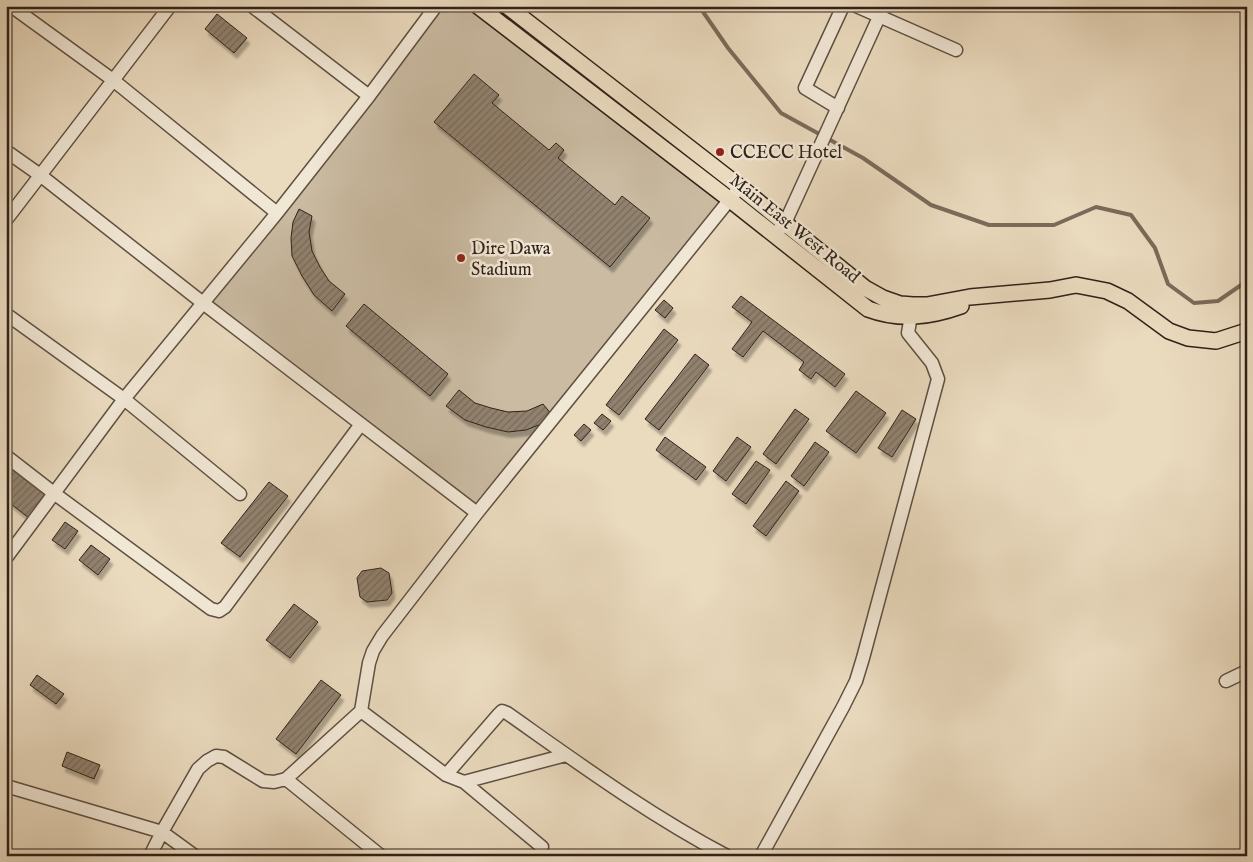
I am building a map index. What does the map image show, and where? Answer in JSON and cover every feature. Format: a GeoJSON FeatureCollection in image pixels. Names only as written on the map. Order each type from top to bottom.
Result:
{"type":"FeatureCollection","features":[{"type":"Feature","properties":{"kind":"main road","name":"Main East West Road"},"geometry":{"type":"LineString","coordinates":[[478,6],[730,199],[868,309],[892,316],[911,311],[941,313],[991,295],[1050,290],[1076,285],[1107,291],[1128,301],[1169,331],[1188,338],[1216,341],[1247,331]]}},
{"type":"Feature","properties":{"kind":"main road","name":"Main East West Road"},"geometry":{"type":"LineString","coordinates":[[507,6],[740,187],[865,288],[911,311]]}},
{"type":"Feature","properties":{"kind":"main road"},"geometry":{"type":"LineString","coordinates":[[552,63],[563,50]]}},
{"type":"Feature","properties":{"kind":"street"},"geometry":{"type":"LineString","coordinates":[[10,6],[112,80],[277,213]]}},
{"type":"Feature","properties":{"kind":"street"},"geometry":{"type":"LineString","coordinates":[[6,220],[170,6]]}},
{"type":"Feature","properties":{"kind":"street"},"geometry":{"type":"LineString","coordinates":[[252,6],[369,96]]}},
{"type":"Feature","properties":{"kind":"street"},"geometry":{"type":"LineString","coordinates":[[6,558],[124,399],[277,213],[369,96],[436,6]]}},
{"type":"Feature","properties":{"kind":"street"},"geometry":{"type":"LineString","coordinates":[[838,108],[805,88],[843,6]]}},
{"type":"Feature","properties":{"kind":"street"},"geometry":{"type":"LineString","coordinates":[[856,6],[882,12],[956,50]]}},
{"type":"Feature","properties":{"kind":"street"},"geometry":{"type":"LineString","coordinates":[[775,236],[785,223],[882,12]]}},
{"type":"Feature","properties":{"kind":"street"},"geometry":{"type":"LineString","coordinates":[[6,151],[40,175],[203,303],[478,513]]}},
{"type":"Feature","properties":{"kind":"street"},"geometry":{"type":"LineString","coordinates":[[150,856],[198,770],[207,760],[216,756],[224,757],[262,781],[274,782],[286,779],[361,711],[369,663],[373,651],[382,636],[478,513],[740,187]]}},
{"type":"Feature","properties":{"kind":"street"},"geometry":{"type":"LineString","coordinates":[[761,856],[856,681],[864,658],[938,379],[932,363],[908,333],[911,311]]}},
{"type":"Feature","properties":{"kind":"street"},"geometry":{"type":"LineString","coordinates":[[6,314],[124,399],[240,494]]}},
{"type":"Feature","properties":{"kind":"street"},"geometry":{"type":"LineString","coordinates":[[6,456],[211,609],[219,611],[231,599],[361,424]]}},
{"type":"Feature","properties":{"kind":"street"},"geometry":{"type":"LineString","coordinates":[[1226,681],[1247,671]]}},
{"type":"Feature","properties":{"kind":"street"},"geometry":{"type":"LineString","coordinates":[[361,711],[446,775],[464,782],[542,847]]}},
{"type":"Feature","properties":{"kind":"street"},"geometry":{"type":"LineString","coordinates":[[446,775],[502,712],[507,713],[628,798],[689,836],[727,856]]}},
{"type":"Feature","properties":{"kind":"street"},"geometry":{"type":"LineString","coordinates":[[464,782],[566,754]]}},
{"type":"Feature","properties":{"kind":"street"},"geometry":{"type":"LineString","coordinates":[[286,779],[380,856]]}},
{"type":"Feature","properties":{"kind":"street"},"geometry":{"type":"LineString","coordinates":[[6,786],[162,832],[195,856]]}},
{"type":"Feature","properties":{"kind":"shaded area","name":"Dire Dawa Stadium"},"geometry":{"type":"Polygon","coordinates":[[[436,6],[478,6],[729,199],[477,513],[203,303],[436,6]]]}},
{"type":"Feature","properties":{"kind":"building"},"geometry":{"type":"Polygon","coordinates":[[[217,14],[247,38],[234,53],[205,29],[217,14]]]}},
{"type":"Feature","properties":{"kind":"building"},"geometry":{"type":"Polygon","coordinates":[[[474,74],[499,95],[492,103],[549,150],[556,143],[564,150],[558,158],[615,205],[622,196],[650,218],[610,267],[434,122],[474,74]]]}},
{"type":"Feature","properties":{"kind":"building"},"geometry":{"type":"Polygon","coordinates":[[[299,209],[312,216],[309,232],[312,251],[320,267],[329,281],[345,294],[332,311],[314,295],[292,256],[291,238],[293,222],[299,209]]]}},
{"type":"Feature","properties":{"kind":"building"},"geometry":{"type":"Polygon","coordinates":[[[741,296],[845,374],[835,387],[816,372],[811,379],[799,370],[804,362],[763,331],[743,357],[732,349],[752,322],[732,307],[741,296]]]}},
{"type":"Feature","properties":{"kind":"building"},"geometry":{"type":"Polygon","coordinates":[[[664,300],[673,308],[665,318],[655,310],[664,300]]]}},
{"type":"Feature","properties":{"kind":"building"},"geometry":{"type":"Polygon","coordinates":[[[364,304],[448,374],[430,396],[346,326],[364,304]]]}},
{"type":"Feature","properties":{"kind":"building"},"geometry":{"type":"Polygon","coordinates":[[[664,329],[678,340],[619,415],[606,405],[664,329]]]}},
{"type":"Feature","properties":{"kind":"building"},"geometry":{"type":"Polygon","coordinates":[[[695,354],[709,365],[659,430],[645,419],[695,354]]]}},
{"type":"Feature","properties":{"kind":"building"},"geometry":{"type":"Polygon","coordinates":[[[459,390],[475,403],[491,408],[508,412],[527,411],[543,404],[552,415],[541,424],[526,430],[508,432],[486,427],[465,420],[446,406],[459,390]]]}},
{"type":"Feature","properties":{"kind":"building"},"geometry":{"type":"Polygon","coordinates":[[[856,391],[886,413],[856,453],[826,431],[856,391]]]}},
{"type":"Feature","properties":{"kind":"building"},"geometry":{"type":"Polygon","coordinates":[[[795,409],[809,419],[776,464],[763,454],[795,409]]]}},
{"type":"Feature","properties":{"kind":"building"},"geometry":{"type":"Polygon","coordinates":[[[902,410],[916,419],[892,457],[878,448],[902,410]]]}},
{"type":"Feature","properties":{"kind":"building"},"geometry":{"type":"Polygon","coordinates":[[[602,414],[611,421],[603,430],[594,423],[602,414]]]}},
{"type":"Feature","properties":{"kind":"building"},"geometry":{"type":"Polygon","coordinates":[[[584,424],[591,430],[581,441],[574,435],[584,424]]]}},
{"type":"Feature","properties":{"kind":"building"},"geometry":{"type":"Polygon","coordinates":[[[665,437],[706,467],[696,480],[656,450],[665,437]]]}},
{"type":"Feature","properties":{"kind":"building"},"geometry":{"type":"Polygon","coordinates":[[[737,437],[751,447],[726,481],[713,471],[737,437]]]}},
{"type":"Feature","properties":{"kind":"building"},"geometry":{"type":"Polygon","coordinates":[[[815,442],[829,452],[804,486],[791,476],[815,442]]]}},
{"type":"Feature","properties":{"kind":"building"},"geometry":{"type":"Polygon","coordinates":[[[756,461],[770,470],[746,504],[732,494],[756,461]]]}},
{"type":"Feature","properties":{"kind":"building"},"geometry":{"type":"Polygon","coordinates":[[[6,464],[47,495],[29,518],[6,500],[6,464]]]}},
{"type":"Feature","properties":{"kind":"building"},"geometry":{"type":"Polygon","coordinates":[[[786,481],[799,491],[766,536],[753,526],[786,481]]]}},
{"type":"Feature","properties":{"kind":"building"},"geometry":{"type":"Polygon","coordinates":[[[269,482],[288,496],[240,557],[221,543],[269,482]]]}},
{"type":"Feature","properties":{"kind":"building"},"geometry":{"type":"Polygon","coordinates":[[[65,522],[78,531],[65,549],[52,540],[65,522]]]}},
{"type":"Feature","properties":{"kind":"building"},"geometry":{"type":"Polygon","coordinates":[[[91,545],[110,559],[98,575],[79,560],[91,545]]]}},
{"type":"Feature","properties":{"kind":"building"},"geometry":{"type":"Polygon","coordinates":[[[381,568],[389,573],[392,593],[387,600],[367,602],[360,597],[357,578],[362,571],[381,568]]]}},
{"type":"Feature","properties":{"kind":"building"},"geometry":{"type":"Polygon","coordinates":[[[294,604],[318,622],[290,658],[266,640],[294,604]]]}},
{"type":"Feature","properties":{"kind":"building"},"geometry":{"type":"Polygon","coordinates":[[[37,675],[64,694],[56,704],[30,685],[37,675]]]}},
{"type":"Feature","properties":{"kind":"building"},"geometry":{"type":"Polygon","coordinates":[[[321,680],[341,695],[296,754],[276,739],[321,680]]]}},
{"type":"Feature","properties":{"kind":"building"},"geometry":{"type":"Polygon","coordinates":[[[67,752],[100,765],[94,779],[62,766],[67,752]]]}},
{"type":"Feature","properties":{"kind":"waterway"},"geometry":{"type":"LineString","coordinates":[[699,6],[728,48],[781,113],[863,158],[931,205],[989,225],[1054,225],[1096,207],[1131,215],[1155,248],[1168,284],[1194,303],[1218,301],[1247,281]]}},
{"type":"Feature","properties":{"kind":"place","name":"CCECC Hotel"},"geometry":{"type":"Point","coordinates":[720,152]}},
{"type":"Feature","properties":{"kind":"place","name":"Dire Dawa Stadium"},"geometry":{"type":"Point","coordinates":[461,258]}}]}
